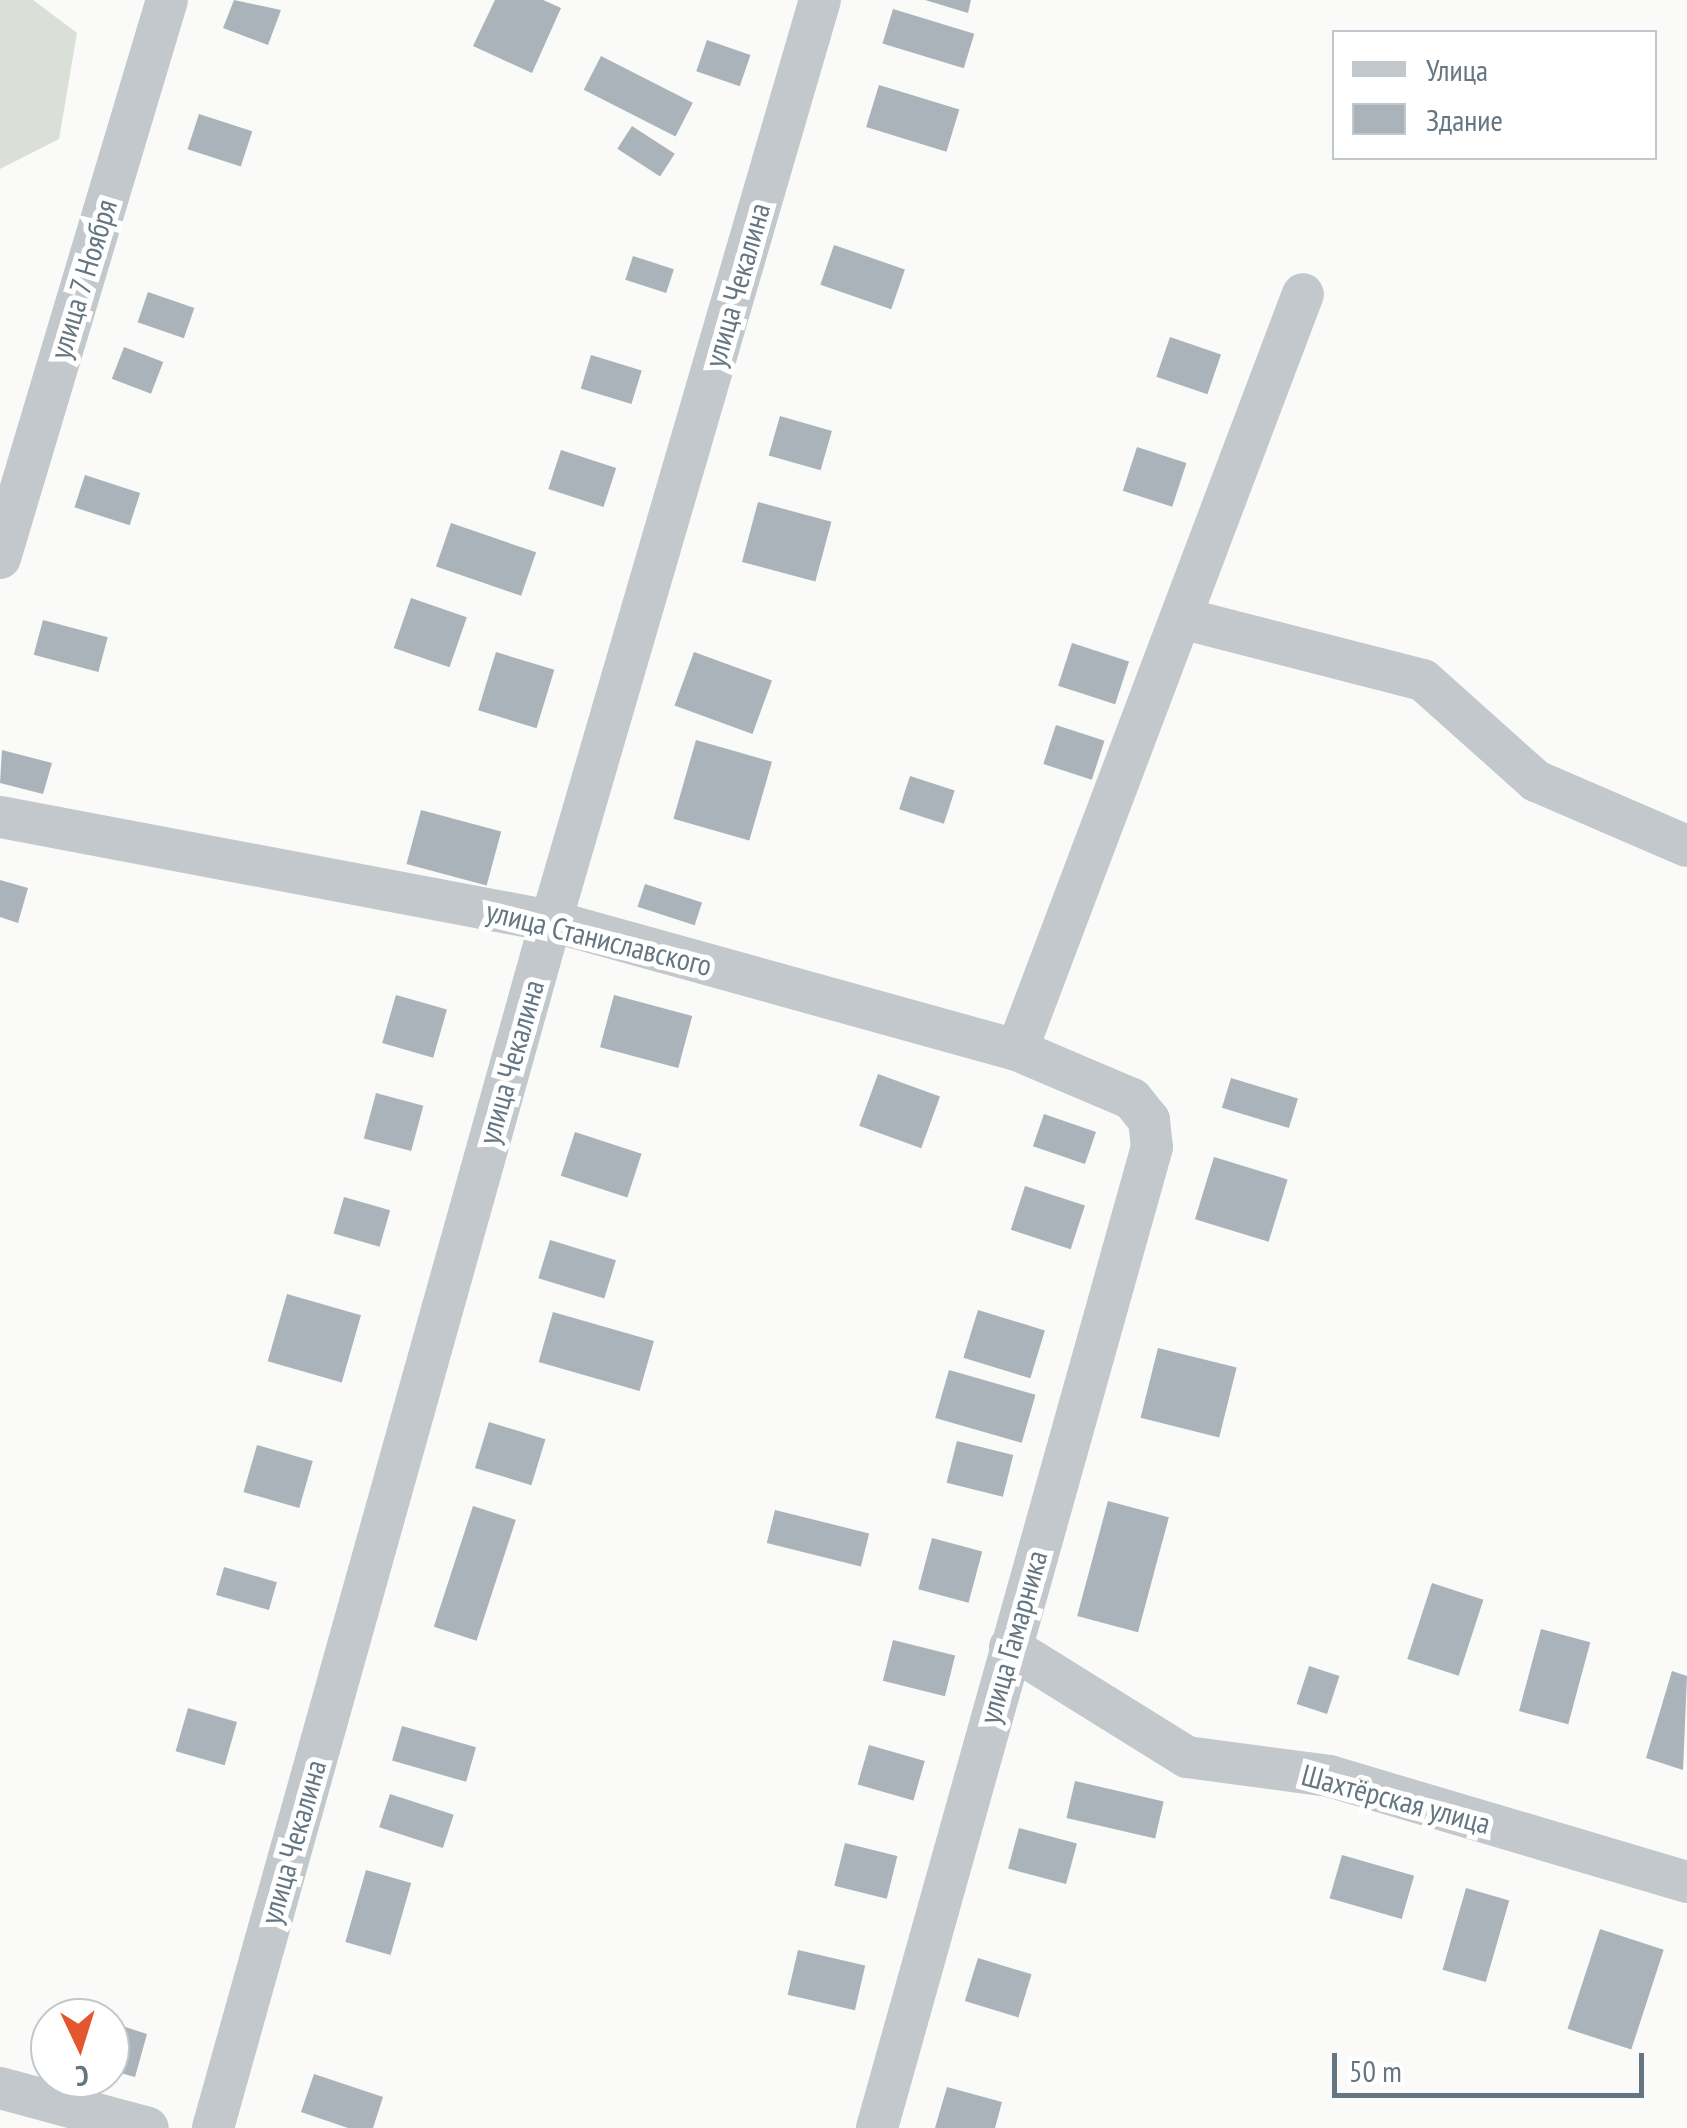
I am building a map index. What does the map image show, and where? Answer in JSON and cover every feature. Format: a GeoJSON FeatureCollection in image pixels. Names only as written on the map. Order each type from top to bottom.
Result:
{"type":"FeatureCollection","features":[{"type":"Feature","properties":{"kind":"street","name":"улица 7 Ноября"},"geometry":{"type":"LineString","coordinates":[[0,558],[167,0]]}},
{"type":"Feature","properties":{"kind":"street","name":"улица Чекалина"},"geometry":{"type":"LineString","coordinates":[[213,2128],[550,921],[820,0]]}},
{"type":"Feature","properties":{"kind":"street"},"geometry":{"type":"LineString","coordinates":[[1018,1050],[1304,294]]}},
{"type":"Feature","properties":{"kind":"street"},"geometry":{"type":"LineString","coordinates":[[1181,618],[1422,680],[1536,781],[1687,846]]}},
{"type":"Feature","properties":{"kind":"street","name":"улица Станиславского"},"geometry":{"type":"LineString","coordinates":[[0,817],[550,921],[1018,1050],[1132,1098],[1149,1120],[1152,1147]]}},
{"type":"Feature","properties":{"kind":"street","name":"улица Гамарника"},"geometry":{"type":"LineString","coordinates":[[877,2128],[1152,1147]]}},
{"type":"Feature","properties":{"kind":"street","name":"Шахтёрская улица"},"geometry":{"type":"LineString","coordinates":[[1010,1647],[1187,1757],[1329,1776],[1687,1882]]}},
{"type":"Feature","properties":{"kind":"street"},"geometry":{"type":"LineString","coordinates":[[0,2088],[148,2128]]}},
{"type":"Feature","properties":{"kind":"shaded area"},"geometry":{"type":"Polygon","coordinates":[[[0,0],[33,0],[77,33],[59,139],[0,169],[0,0]]]}},
{"type":"Feature","properties":{"kind":"building"},"geometry":{"type":"Polygon","coordinates":[[[234,0],[281,10],[268,45],[223,28],[234,0]]]}},
{"type":"Feature","properties":{"kind":"building"},"geometry":{"type":"Polygon","coordinates":[[[495,0],[543,0],[561,8],[532,73],[473,46],[495,0]]]}},
{"type":"Feature","properties":{"kind":"building"},"geometry":{"type":"Polygon","coordinates":[[[925,0],[971,0],[968,13],[925,0]]]}},
{"type":"Feature","properties":{"kind":"building"},"geometry":{"type":"Polygon","coordinates":[[[893,9],[974,34],[964,68],[882,43],[893,9]]]}},
{"type":"Feature","properties":{"kind":"building"},"geometry":{"type":"Polygon","coordinates":[[[707,40],[750,55],[740,86],[696,71],[707,40]]]}},
{"type":"Feature","properties":{"kind":"building"},"geometry":{"type":"Polygon","coordinates":[[[601,56],[693,103],[676,137],[584,90],[601,56]]]}},
{"type":"Feature","properties":{"kind":"building"},"geometry":{"type":"Polygon","coordinates":[[[879,85],[959,110],[946,152],[866,127],[879,85]]]}},
{"type":"Feature","properties":{"kind":"building"},"geometry":{"type":"Polygon","coordinates":[[[199,114],[252,131],[241,166],[188,149],[199,114]]]}},
{"type":"Feature","properties":{"kind":"building"},"geometry":{"type":"Polygon","coordinates":[[[632,126],[675,154],[660,176],[617,149],[632,126]]]}},
{"type":"Feature","properties":{"kind":"building"},"geometry":{"type":"Polygon","coordinates":[[[834,245],[905,269],[891,309],[820,285],[834,245]]]}},
{"type":"Feature","properties":{"kind":"building"},"geometry":{"type":"Polygon","coordinates":[[[633,256],[674,269],[666,293],[625,280],[633,256]]]}},
{"type":"Feature","properties":{"kind":"building"},"geometry":{"type":"Polygon","coordinates":[[[148,292],[194,308],[184,338],[138,322],[148,292]]]}},
{"type":"Feature","properties":{"kind":"building"},"geometry":{"type":"Polygon","coordinates":[[[1170,337],[1221,355],[1207,394],[1156,377],[1170,337]]]}},
{"type":"Feature","properties":{"kind":"building"},"geometry":{"type":"Polygon","coordinates":[[[124,347],[163,362],[151,394],[112,379],[124,347]]]}},
{"type":"Feature","properties":{"kind":"building"},"geometry":{"type":"Polygon","coordinates":[[[591,355],[642,370],[631,404],[581,388],[591,355]]]}},
{"type":"Feature","properties":{"kind":"building"},"geometry":{"type":"Polygon","coordinates":[[[780,416],[832,431],[821,470],[769,455],[780,416]]]}},
{"type":"Feature","properties":{"kind":"building"},"geometry":{"type":"Polygon","coordinates":[[[1137,447],[1186,463],[1172,507],[1123,491],[1137,447]]]}},
{"type":"Feature","properties":{"kind":"building"},"geometry":{"type":"Polygon","coordinates":[[[561,450],[616,468],[603,507],[548,489],[561,450]]]}},
{"type":"Feature","properties":{"kind":"building"},"geometry":{"type":"Polygon","coordinates":[[[85,475],[140,493],[130,525],[74,507],[85,475]]]}},
{"type":"Feature","properties":{"kind":"building"},"geometry":{"type":"Polygon","coordinates":[[[758,502],[831,522],[815,582],[742,562],[758,502]]]}},
{"type":"Feature","properties":{"kind":"building"},"geometry":{"type":"Polygon","coordinates":[[[451,523],[536,552],[521,596],[436,566],[451,523]]]}},
{"type":"Feature","properties":{"kind":"building"},"geometry":{"type":"Polygon","coordinates":[[[411,598],[467,617],[450,667],[394,648],[411,598]]]}},
{"type":"Feature","properties":{"kind":"building"},"geometry":{"type":"Polygon","coordinates":[[[43,620],[108,637],[98,672],[34,655],[43,620]]]}},
{"type":"Feature","properties":{"kind":"building"},"geometry":{"type":"Polygon","coordinates":[[[1072,643],[1129,662],[1115,704],[1058,686],[1072,643]]]}},
{"type":"Feature","properties":{"kind":"building"},"geometry":{"type":"Polygon","coordinates":[[[496,652],[554,670],[536,728],[478,710],[496,652]]]}},
{"type":"Feature","properties":{"kind":"building"},"geometry":{"type":"Polygon","coordinates":[[[694,652],[772,680],[752,734],[675,706],[694,652]]]}},
{"type":"Feature","properties":{"kind":"building"},"geometry":{"type":"Polygon","coordinates":[[[1056,725],[1105,741],[1092,780],[1043,764],[1056,725]]]}},
{"type":"Feature","properties":{"kind":"building"},"geometry":{"type":"Polygon","coordinates":[[[696,740],[772,762],[749,841],[673,819],[696,740]]]}},
{"type":"Feature","properties":{"kind":"building"},"geometry":{"type":"Polygon","coordinates":[[[2,750],[52,763],[43,794],[0,783],[2,750]]]}},
{"type":"Feature","properties":{"kind":"building"},"geometry":{"type":"Polygon","coordinates":[[[910,776],[955,791],[944,824],[899,809],[910,776]]]}},
{"type":"Feature","properties":{"kind":"building"},"geometry":{"type":"Polygon","coordinates":[[[421,810],[501,831],[487,886],[407,864],[421,810]]]}},
{"type":"Feature","properties":{"kind":"building"},"geometry":{"type":"Polygon","coordinates":[[[0,880],[28,888],[18,923],[0,917],[0,880]]]}},
{"type":"Feature","properties":{"kind":"building"},"geometry":{"type":"Polygon","coordinates":[[[645,884],[702,903],[695,925],[638,907],[645,884]]]}},
{"type":"Feature","properties":{"kind":"building"},"geometry":{"type":"Polygon","coordinates":[[[396,995],[447,1010],[433,1058],[382,1043],[396,995]]]}},
{"type":"Feature","properties":{"kind":"building"},"geometry":{"type":"Polygon","coordinates":[[[614,995],[692,1016],[678,1068],[600,1047],[614,995]]]}},
{"type":"Feature","properties":{"kind":"building"},"geometry":{"type":"Polygon","coordinates":[[[878,1074],[940,1097],[921,1148],[859,1126],[878,1074]]]}},
{"type":"Feature","properties":{"kind":"building"},"geometry":{"type":"Polygon","coordinates":[[[1231,1078],[1298,1098],[1289,1128],[1222,1108],[1231,1078]]]}},
{"type":"Feature","properties":{"kind":"building"},"geometry":{"type":"Polygon","coordinates":[[[376,1093],[423,1106],[411,1151],[364,1138],[376,1093]]]}},
{"type":"Feature","properties":{"kind":"building"},"geometry":{"type":"Polygon","coordinates":[[[1044,1114],[1096,1132],[1085,1164],[1033,1146],[1044,1114]]]}},
{"type":"Feature","properties":{"kind":"building"},"geometry":{"type":"Polygon","coordinates":[[[575,1132],[642,1154],[627,1197],[561,1176],[575,1132]]]}},
{"type":"Feature","properties":{"kind":"building"},"geometry":{"type":"Polygon","coordinates":[[[1214,1157],[1288,1180],[1269,1242],[1195,1219],[1214,1157]]]}},
{"type":"Feature","properties":{"kind":"building"},"geometry":{"type":"Polygon","coordinates":[[[1025,1186],[1085,1205],[1071,1249],[1011,1230],[1025,1186]]]}},
{"type":"Feature","properties":{"kind":"building"},"geometry":{"type":"Polygon","coordinates":[[[344,1197],[390,1210],[380,1247],[334,1234],[344,1197]]]}},
{"type":"Feature","properties":{"kind":"building"},"geometry":{"type":"Polygon","coordinates":[[[550,1240],[616,1260],[604,1298],[538,1278],[550,1240]]]}},
{"type":"Feature","properties":{"kind":"building"},"geometry":{"type":"Polygon","coordinates":[[[287,1294],[361,1315],[342,1383],[268,1361],[287,1294]]]}},
{"type":"Feature","properties":{"kind":"building"},"geometry":{"type":"Polygon","coordinates":[[[978,1310],[1045,1330],[1030,1378],[963,1358],[978,1310]]]}},
{"type":"Feature","properties":{"kind":"building"},"geometry":{"type":"Polygon","coordinates":[[[553,1312],[654,1341],[640,1391],[539,1362],[553,1312]]]}},
{"type":"Feature","properties":{"kind":"building"},"geometry":{"type":"Polygon","coordinates":[[[1158,1348],[1237,1368],[1219,1437],[1141,1418],[1158,1348]]]}},
{"type":"Feature","properties":{"kind":"building"},"geometry":{"type":"Polygon","coordinates":[[[949,1370],[1036,1395],[1022,1443],[935,1418],[949,1370]]]}},
{"type":"Feature","properties":{"kind":"building"},"geometry":{"type":"Polygon","coordinates":[[[489,1422],[545,1439],[531,1485],[475,1468],[489,1422]]]}},
{"type":"Feature","properties":{"kind":"building"},"geometry":{"type":"Polygon","coordinates":[[[957,1441],[1013,1455],[1003,1497],[947,1483],[957,1441]]]}},
{"type":"Feature","properties":{"kind":"building"},"geometry":{"type":"Polygon","coordinates":[[[257,1445],[313,1461],[299,1508],[243,1492],[257,1445]]]}},
{"type":"Feature","properties":{"kind":"building"},"geometry":{"type":"Polygon","coordinates":[[[1108,1501],[1169,1517],[1138,1632],[1077,1616],[1108,1501]]]}},
{"type":"Feature","properties":{"kind":"building"},"geometry":{"type":"Polygon","coordinates":[[[473,1506],[516,1520],[477,1641],[434,1627],[473,1506]]]}},
{"type":"Feature","properties":{"kind":"building"},"geometry":{"type":"Polygon","coordinates":[[[775,1510],[869,1533],[861,1566],[767,1543],[775,1510]]]}},
{"type":"Feature","properties":{"kind":"building"},"geometry":{"type":"Polygon","coordinates":[[[932,1538],[982,1551],[969,1603],[918,1589],[932,1538]]]}},
{"type":"Feature","properties":{"kind":"building"},"geometry":{"type":"Polygon","coordinates":[[[224,1567],[277,1582],[269,1610],[216,1595],[224,1567]]]}},
{"type":"Feature","properties":{"kind":"building"},"geometry":{"type":"Polygon","coordinates":[[[1432,1583],[1483,1600],[1459,1676],[1407,1659],[1432,1583]]]}},
{"type":"Feature","properties":{"kind":"building"},"geometry":{"type":"Polygon","coordinates":[[[1541,1629],[1590,1642],[1568,1724],[1519,1711],[1541,1629]]]}},
{"type":"Feature","properties":{"kind":"building"},"geometry":{"type":"Polygon","coordinates":[[[893,1640],[955,1655],[945,1696],[883,1681],[893,1640]]]}},
{"type":"Feature","properties":{"kind":"building"},"geometry":{"type":"Polygon","coordinates":[[[1309,1666],[1339,1676],[1327,1714],[1297,1704],[1309,1666]]]}},
{"type":"Feature","properties":{"kind":"building"},"geometry":{"type":"Polygon","coordinates":[[[1672,1671],[1687,1676],[1683,1770],[1646,1758],[1672,1671]]]}},
{"type":"Feature","properties":{"kind":"building"},"geometry":{"type":"Polygon","coordinates":[[[188,1708],[237,1722],[225,1765],[176,1751],[188,1708]]]}},
{"type":"Feature","properties":{"kind":"building"},"geometry":{"type":"Polygon","coordinates":[[[402,1726],[476,1747],[466,1782],[392,1761],[402,1726]]]}},
{"type":"Feature","properties":{"kind":"building"},"geometry":{"type":"Polygon","coordinates":[[[869,1745],[925,1761],[913,1800],[858,1784],[869,1745]]]}},
{"type":"Feature","properties":{"kind":"building"},"geometry":{"type":"Polygon","coordinates":[[[1075,1781],[1164,1801],[1155,1838],[1066,1818],[1075,1781]]]}},
{"type":"Feature","properties":{"kind":"building"},"geometry":{"type":"Polygon","coordinates":[[[390,1794],[454,1815],[443,1848],[379,1827],[390,1794]]]}},
{"type":"Feature","properties":{"kind":"building"},"geometry":{"type":"Polygon","coordinates":[[[1019,1828],[1077,1844],[1066,1884],[1008,1869],[1019,1828]]]}},
{"type":"Feature","properties":{"kind":"building"},"geometry":{"type":"Polygon","coordinates":[[[845,1843],[897,1856],[887,1899],[834,1886],[845,1843]]]}},
{"type":"Feature","properties":{"kind":"building"},"geometry":{"type":"Polygon","coordinates":[[[1342,1855],[1414,1876],[1402,1919],[1330,1898],[1342,1855]]]}},
{"type":"Feature","properties":{"kind":"building"},"geometry":{"type":"Polygon","coordinates":[[[366,1870],[411,1883],[391,1955],[345,1942],[366,1870]]]}},
{"type":"Feature","properties":{"kind":"building"},"geometry":{"type":"Polygon","coordinates":[[[1466,1888],[1509,1900],[1486,1982],[1443,1970],[1466,1888]]]}},
{"type":"Feature","properties":{"kind":"building"},"geometry":{"type":"Polygon","coordinates":[[[1600,1929],[1664,1950],[1631,2050],[1568,2029],[1600,1929]]]}},
{"type":"Feature","properties":{"kind":"building"},"geometry":{"type":"Polygon","coordinates":[[[798,1950],[865,1966],[855,2010],[788,1995],[798,1950]]]}},
{"type":"Feature","properties":{"kind":"building"},"geometry":{"type":"Polygon","coordinates":[[[978,1958],[1032,1974],[1018,2017],[965,2001],[978,1958]]]}},
{"type":"Feature","properties":{"kind":"building"},"geometry":{"type":"Polygon","coordinates":[[[130,2028],[147,2034],[135,2077],[130,2076],[130,2028]]]}},
{"type":"Feature","properties":{"kind":"building"},"geometry":{"type":"Polygon","coordinates":[[[314,2074],[383,2097],[373,2128],[348,2128],[301,2112],[314,2074]]]}},
{"type":"Feature","properties":{"kind":"building"},"geometry":{"type":"Polygon","coordinates":[[[947,2087],[1002,2102],[995,2128],[935,2128],[947,2087]]]}}]}
